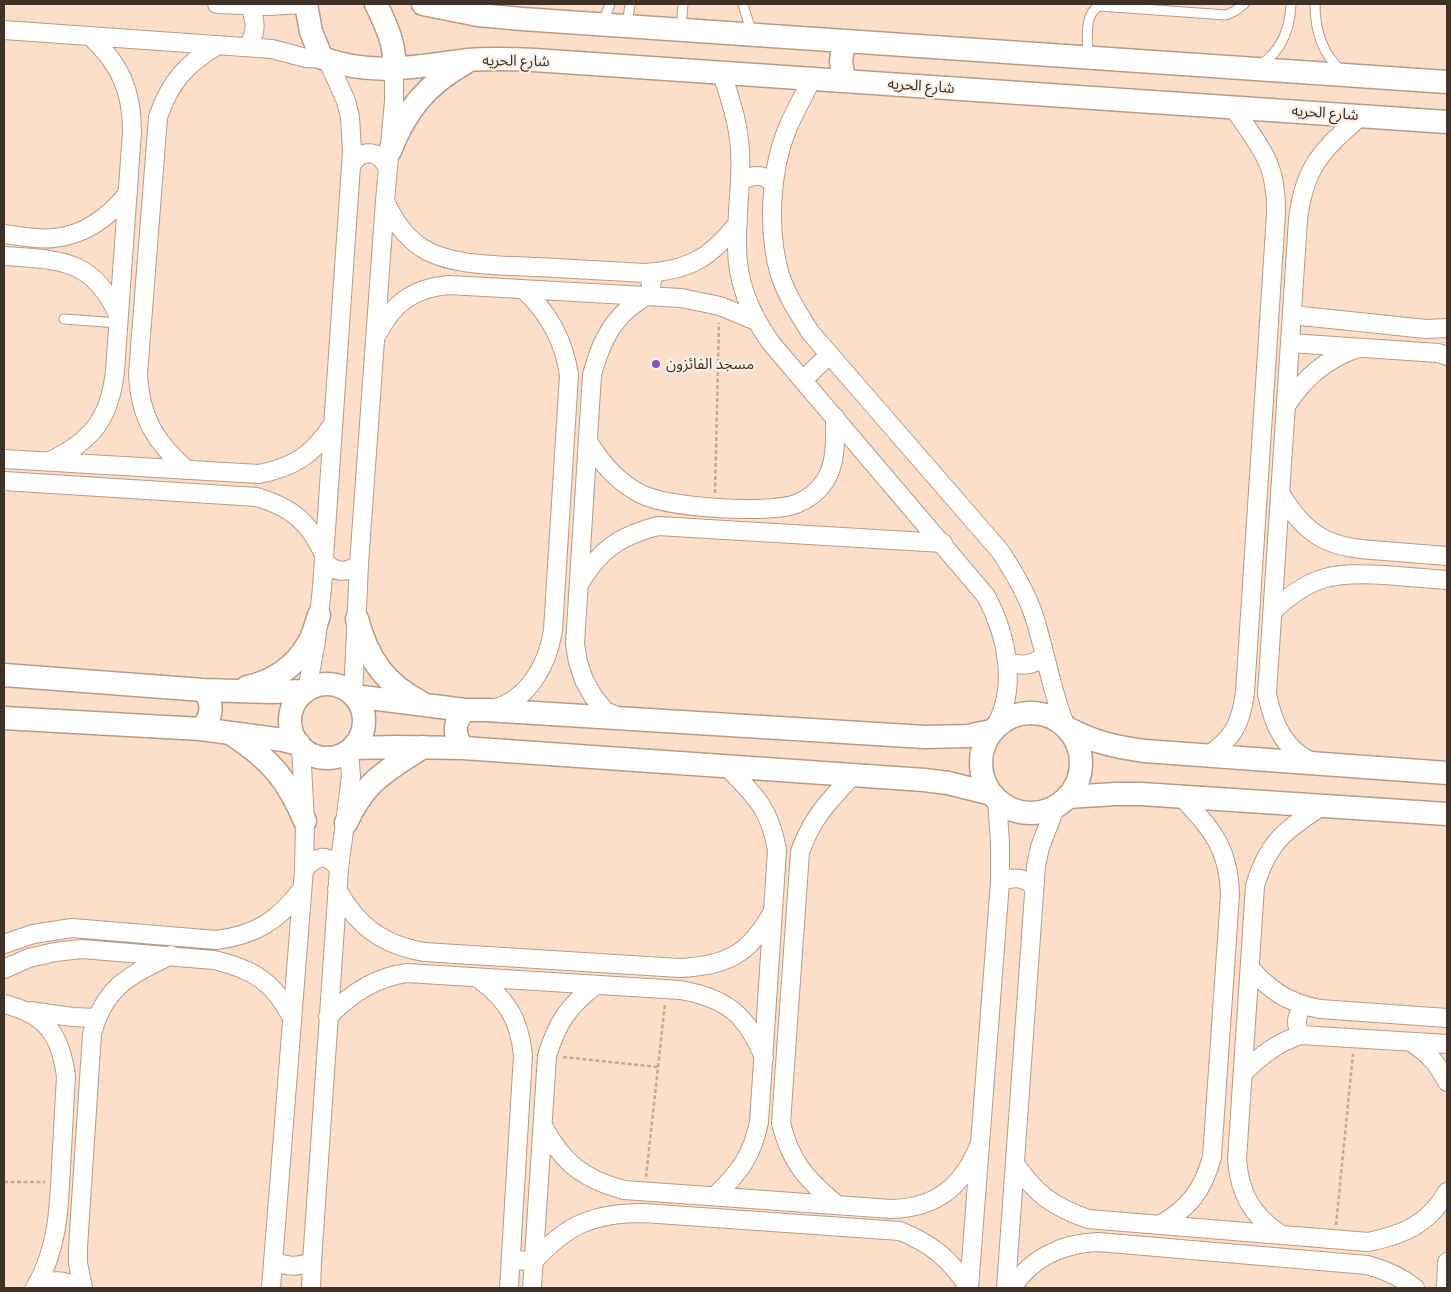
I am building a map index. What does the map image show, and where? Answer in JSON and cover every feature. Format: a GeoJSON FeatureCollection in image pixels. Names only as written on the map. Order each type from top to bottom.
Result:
{"type":"FeatureCollection","features":[{"type":"Feature","properties":{"kind":"street"},"geometry":{"type":"LineString","coordinates":[[217,4],[250,6],[304,4],[314,40],[322,58],[327,59],[346,101],[350,117],[352,151],[319,615],[312,668],[306,691],[295,704],[291,720],[291,729],[300,746],[305,821],[304,870],[271,1288]]}},
{"type":"Feature","properties":{"kind":"street"},"geometry":{"type":"LineString","coordinates":[[354,695],[359,564],[394,101],[395,60],[388,28],[376,4]]}},
{"type":"Feature","properties":{"kind":"street"},"geometry":{"type":"LineString","coordinates":[[423,4],[500,17],[606,14],[626,26],[1447,82]]}},
{"type":"Feature","properties":{"kind":"street"},"geometry":{"type":"LineString","coordinates":[[248,47],[254,38],[256,28],[250,6]]}},
{"type":"Feature","properties":{"kind":"street"},"geometry":{"type":"LineString","coordinates":[[4,30],[272,49],[306,58],[327,59]]}},
{"type":"Feature","properties":{"kind":"street"},"geometry":{"type":"LineString","coordinates":[[50,461],[68,453],[84,441],[97,426],[107,408],[113,389],[132,114],[129,96],[119,71],[104,49],[91,36]]}},
{"type":"Feature","properties":{"kind":"street"},"geometry":{"type":"LineString","coordinates":[[844,41],[840,61],[844,81]]}},
{"type":"Feature","properties":{"kind":"street"},"geometry":{"type":"LineString","coordinates":[[187,470],[160,443],[150,426],[142,409],[138,374],[158,117],[164,99],[174,82],[194,61],[218,45]]}},
{"type":"Feature","properties":{"kind":"street","name":"شارع الحريه"},"geometry":{"type":"LineString","coordinates":[[327,59],[358,68],[394,69],[499,58],[1447,122]]}},
{"type":"Feature","properties":{"kind":"street"},"geometry":{"type":"LineString","coordinates":[[389,160],[399,128],[412,107],[428,88],[448,72],[470,60]]}},
{"type":"Feature","properties":{"kind":"street"},"geometry":{"type":"LineString","coordinates":[[722,73],[737,126],[740,151],[736,248],[739,274],[746,298],[756,321],[771,342],[986,596],[996,615],[1003,639],[1007,661],[1005,699],[1001,717],[982,752],[981,763],[986,785],[994,797],[1000,843],[1000,882],[969,1288]]}},
{"type":"Feature","properties":{"kind":"street"},"geometry":{"type":"LineString","coordinates":[[812,79],[787,129],[774,183],[772,210],[773,243],[780,275],[793,305],[810,332],[1000,552],[1014,572],[1034,615],[1058,708],[1066,727],[1074,738],[1081,762],[1079,775],[1074,787],[1061,802],[1040,847],[1036,866],[1006,1288]]}},
{"type":"Feature","properties":{"kind":"street"},"geometry":{"type":"LineString","coordinates":[[1207,756],[1230,738],[1238,724],[1245,692],[1276,198],[1274,178],[1268,159],[1233,107]]}},
{"type":"Feature","properties":{"kind":"street"},"geometry":{"type":"LineString","coordinates":[[132,114],[141,109],[146,109],[155,113],[158,117]]}},
{"type":"Feature","properties":{"kind":"street"},"geometry":{"type":"LineString","coordinates":[[1320,764],[1303,758],[1289,746],[1278,730],[1271,713],[1268,694],[1272,612],[1300,200],[1306,180],[1315,162],[1327,146],[1361,116]]}},
{"type":"Feature","properties":{"kind":"street"},"geometry":{"type":"LineString","coordinates":[[351,166],[359,156],[370,153],[389,160]]}},
{"type":"Feature","properties":{"kind":"street"},"geometry":{"type":"LineString","coordinates":[[740,182],[754,176],[761,176],[774,183]]}},
{"type":"Feature","properties":{"kind":"street"},"geometry":{"type":"LineString","coordinates":[[4,234],[53,239],[71,235],[88,229],[103,220],[128,193]]}},
{"type":"Feature","properties":{"kind":"street"},"geometry":{"type":"LineString","coordinates":[[1276,198],[1292,194],[1300,200]]}},
{"type":"Feature","properties":{"kind":"street"},"geometry":{"type":"LineString","coordinates":[[385,201],[394,219],[407,236],[423,248],[442,257],[499,264],[645,273],[667,272],[708,255],[738,223]]}},
{"type":"Feature","properties":{"kind":"street"},"geometry":{"type":"LineString","coordinates":[[52,259],[55,257],[58,249],[53,239]]}},
{"type":"Feature","properties":{"kind":"street"},"geometry":{"type":"LineString","coordinates":[[4,256],[52,259],[70,264],[86,272],[101,284],[111,300],[119,320]]}},
{"type":"Feature","properties":{"kind":"street"},"geometry":{"type":"LineString","coordinates":[[497,288],[493,284],[492,273],[499,264]]}},
{"type":"Feature","properties":{"kind":"street"},"geometry":{"type":"LineString","coordinates":[[619,717],[605,711],[593,696],[584,680],[578,662],[575,644],[578,586],[592,375],[604,338],[615,322],[628,308],[650,291],[652,284],[650,278],[645,273]]}},
{"type":"Feature","properties":{"kind":"street"},"geometry":{"type":"LineString","coordinates":[[376,338],[384,321],[397,306],[412,294],[430,287],[449,285],[681,298],[720,306],[756,321]]}},
{"type":"Feature","properties":{"kind":"street"},"geometry":{"type":"LineString","coordinates":[[463,748],[455,733],[459,716],[476,710],[506,706],[521,694],[540,670],[551,643],[569,375],[566,358],[555,327],[541,307],[523,289]]}},
{"type":"Feature","properties":{"kind":"street"},"geometry":{"type":"LineString","coordinates":[[1292,315],[1426,329],[1447,328]]}},
{"type":"Feature","properties":{"kind":"street"},"geometry":{"type":"LineString","coordinates":[[1290,343],[1438,353],[1447,356]]}},
{"type":"Feature","properties":{"kind":"street"},"geometry":{"type":"LineString","coordinates":[[1286,406],[1296,390],[1323,364],[1357,348]]}},
{"type":"Feature","properties":{"kind":"street"},"geometry":{"type":"LineString","coordinates":[[803,380],[829,355]]}},
{"type":"Feature","properties":{"kind":"street"},"geometry":{"type":"LineString","coordinates":[[569,375],[580,369],[592,375]]}},
{"type":"Feature","properties":{"kind":"street"},"geometry":{"type":"LineString","coordinates":[[113,389],[119,396],[128,398],[139,390]]}},
{"type":"Feature","properties":{"kind":"street"},"geometry":{"type":"LineString","coordinates":[[588,441],[610,472],[625,485],[641,495],[660,502],[714,507],[779,508],[798,504],[814,494],[826,480],[833,463],[835,417]]}},
{"type":"Feature","properties":{"kind":"street"},"geometry":{"type":"LineString","coordinates":[[4,459],[259,474],[277,470],[294,463],[310,453],[323,439],[333,423]]}},
{"type":"Feature","properties":{"kind":"street"},"geometry":{"type":"LineString","coordinates":[[257,497],[264,486],[264,481],[259,474]]}},
{"type":"Feature","properties":{"kind":"street"},"geometry":{"type":"LineString","coordinates":[[4,481],[257,497],[275,502],[291,511],[305,523],[316,538],[328,566],[341,571],[348,571],[359,564]]}},
{"type":"Feature","properties":{"kind":"street"},"geometry":{"type":"LineString","coordinates":[[1280,493],[1290,510],[1302,524],[1317,536],[1334,544],[1354,549],[1444,554]]}},
{"type":"Feature","properties":{"kind":"street"},"geometry":{"type":"LineString","coordinates":[[658,526],[653,514],[660,502]]}},
{"type":"Feature","properties":{"kind":"street"},"geometry":{"type":"LineString","coordinates":[[578,586],[589,568],[603,552],[638,531],[658,526],[943,543]]}},
{"type":"Feature","properties":{"kind":"street"},"geometry":{"type":"LineString","coordinates":[[1352,573],[1348,563],[1354,549]]}},
{"type":"Feature","properties":{"kind":"street"},"geometry":{"type":"LineString","coordinates":[[1272,612],[1300,589],[1317,580],[1334,575],[1352,573],[1447,580]]}},
{"type":"Feature","properties":{"kind":"street"},"geometry":{"type":"LineString","coordinates":[[233,690],[263,684],[289,667],[309,644],[319,615]]}},
{"type":"Feature","properties":{"kind":"street"},"geometry":{"type":"LineString","coordinates":[[357,619],[363,641],[374,662],[407,695],[427,705]]}},
{"type":"Feature","properties":{"kind":"street"},"geometry":{"type":"LineString","coordinates":[[551,643],[563,649],[567,649],[575,644]]}},
{"type":"Feature","properties":{"kind":"street"},"geometry":{"type":"LineString","coordinates":[[1007,661],[1014,664],[1031,664],[1044,656]]}},
{"type":"Feature","properties":{"kind":"street"},"geometry":{"type":"LineString","coordinates":[[4,675],[203,690],[270,692],[306,691],[322,684],[331,684],[354,695],[360,704],[364,722],[359,740],[351,749],[342,755],[325,758],[308,753],[300,746],[284,740],[201,729],[4,718]]}},
{"type":"Feature","properties":{"kind":"street"},"geometry":{"type":"LineString","coordinates":[[201,729],[207,723],[211,714],[211,705],[203,690]]}},
{"type":"Feature","properties":{"kind":"street"},"geometry":{"type":"LineString","coordinates":[[1245,692],[1256,698],[1268,694]]}},
{"type":"Feature","properties":{"kind":"street"},"geometry":{"type":"LineString","coordinates":[[354,695],[476,710],[619,717],[925,737],[968,736],[992,731],[1003,721],[1015,715],[1029,712],[1055,719],[1086,738],[1124,749],[1447,773]]}},
{"type":"Feature","properties":{"kind":"street"},"geometry":{"type":"LineString","coordinates":[[230,733],[255,749],[276,770],[293,794],[305,821]]}},
{"type":"Feature","properties":{"kind":"street"},"geometry":{"type":"LineString","coordinates":[[346,823],[355,803],[368,786],[384,772],[423,747]]}},
{"type":"Feature","properties":{"kind":"street"},"geometry":{"type":"LineString","coordinates":[[351,749],[463,748],[948,783],[994,797],[1015,810],[1026,813],[1036,813],[1061,802],[1116,794],[1447,814]]}},
{"type":"Feature","properties":{"kind":"street"},"geometry":{"type":"LineString","coordinates":[[311,1288],[337,890],[351,776],[351,749]]}},
{"type":"Feature","properties":{"kind":"street"},"geometry":{"type":"LineString","coordinates":[[715,1196],[733,1179],[751,1153],[759,1122],[777,850],[774,831],[767,813],[756,797],[727,767]]}},
{"type":"Feature","properties":{"kind":"street"},"geometry":{"type":"LineString","coordinates":[[836,1204],[804,1175],[790,1150],[781,1123],[800,852],[814,819],[825,804],[852,776]]}},
{"type":"Feature","properties":{"kind":"street"},"geometry":{"type":"LineString","coordinates":[[1160,1225],[1176,1216],[1189,1204],[1207,1174],[1212,1157],[1230,882],[1227,863],[1220,845],[1210,828],[1182,798]]}},
{"type":"Feature","properties":{"kind":"street"},"geometry":{"type":"LineString","coordinates":[[1281,1235],[1266,1224],[1254,1211],[1244,1195],[1238,1178],[1237,1160],[1255,886],[1261,866],[1271,847],[1285,832],[1322,806]]}},
{"type":"Feature","properties":{"kind":"street"},"geometry":{"type":"LineString","coordinates":[[777,850],[782,844],[789,842],[796,845],[800,852]]}},
{"type":"Feature","properties":{"kind":"street"},"geometry":{"type":"LineString","coordinates":[[304,870],[313,861],[322,858],[332,861],[339,869]]}},
{"type":"Feature","properties":{"kind":"street"},"geometry":{"type":"LineString","coordinates":[[1000,882],[1008,878],[1018,877],[1027,880],[1034,886]]}},
{"type":"Feature","properties":{"kind":"street"},"geometry":{"type":"LineString","coordinates":[[1230,882],[1244,878],[1255,886]]}},
{"type":"Feature","properties":{"kind":"street"},"geometry":{"type":"LineString","coordinates":[[4,944],[32,934],[72,928],[216,940],[236,937],[256,930],[274,920],[290,906],[302,889]]}},
{"type":"Feature","properties":{"kind":"street"},"geometry":{"type":"LineString","coordinates":[[337,890],[347,907],[360,922],[376,934],[408,949],[424,952],[679,968],[703,967],[721,962],[738,954],[758,935],[773,912]]}},
{"type":"Feature","properties":{"kind":"street"},"geometry":{"type":"LineString","coordinates":[[214,960],[218,958],[221,950],[216,940]]}},
{"type":"Feature","properties":{"kind":"street"},"geometry":{"type":"LineString","coordinates":[[4,969],[29,958],[55,952],[82,949],[214,960],[233,964],[252,972],[270,984],[284,1002],[292,1018]]}},
{"type":"Feature","properties":{"kind":"street"},"geometry":{"type":"LineString","coordinates":[[407,973],[400,962],[402,954],[408,949]]}},
{"type":"Feature","properties":{"kind":"street"},"geometry":{"type":"LineString","coordinates":[[83,1288],[78,1263],[92,1034],[96,1018],[109,996],[128,978],[171,956]]}},
{"type":"Feature","properties":{"kind":"street"},"geometry":{"type":"LineString","coordinates":[[702,994],[708,986],[709,980],[703,967]]}},
{"type":"Feature","properties":{"kind":"street"},"geometry":{"type":"LineString","coordinates":[[1250,968],[1274,991],[1288,1000],[1303,1006],[1320,1009],[1447,1018]]}},
{"type":"Feature","properties":{"kind":"street"},"geometry":{"type":"LineString","coordinates":[[328,1017],[341,1003],[357,991],[392,975],[407,973],[666,990],[702,994],[719,1001],[734,1011],[747,1025],[757,1041],[764,1058]]}},
{"type":"Feature","properties":{"kind":"street"},"geometry":{"type":"LineString","coordinates":[[478,978],[493,989],[506,1003],[515,1019],[521,1036],[523,1054],[509,1288]]}},
{"type":"Feature","properties":{"kind":"street"},"geometry":{"type":"LineString","coordinates":[[532,1288],[548,1056],[553,1034],[564,1015],[578,998],[596,986]]}},
{"type":"Feature","properties":{"kind":"street"},"geometry":{"type":"LineString","coordinates":[[4,1004],[48,1015],[96,1018]]}},
{"type":"Feature","properties":{"kind":"street"},"geometry":{"type":"LineString","coordinates":[[1301,1035],[1296,1023],[1303,1006]]}},
{"type":"Feature","properties":{"kind":"street"},"geometry":{"type":"LineString","coordinates":[[25,1010],[42,1021],[56,1037],[63,1056],[66,1077],[56,1232],[44,1274],[36,1288]]}},
{"type":"Feature","properties":{"kind":"street"},"geometry":{"type":"LineString","coordinates":[[1243,1073],[1270,1048],[1285,1040],[1301,1035],[1447,1044]]}},
{"type":"Feature","properties":{"kind":"street"},"geometry":{"type":"LineString","coordinates":[[1411,1042],[1427,1052],[1447,1082]]}},
{"type":"Feature","properties":{"kind":"street"},"geometry":{"type":"LineString","coordinates":[[523,1054],[538,1050],[548,1056]]}},
{"type":"Feature","properties":{"kind":"street"},"geometry":{"type":"LineString","coordinates":[[66,1077],[75,1073],[89,1078]]}},
{"type":"Feature","properties":{"kind":"street"},"geometry":{"type":"LineString","coordinates":[[759,1122],[763,1126],[772,1127],[781,1123]]}},
{"type":"Feature","properties":{"kind":"street"},"geometry":{"type":"LineString","coordinates":[[543,1126],[553,1145],[567,1161],[584,1175],[603,1184],[624,1190],[903,1208],[923,1204],[942,1196],[953,1187],[971,1165],[979,1146]]}},
{"type":"Feature","properties":{"kind":"street"},"geometry":{"type":"LineString","coordinates":[[1212,1157],[1224,1162],[1237,1160]]}},
{"type":"Feature","properties":{"kind":"street"},"geometry":{"type":"LineString","coordinates":[[1015,1164],[1029,1183],[1046,1199],[1066,1211],[1088,1219],[1368,1242],[1389,1238],[1410,1230],[1428,1217],[1447,1192]]}},
{"type":"Feature","properties":{"kind":"street"},"geometry":{"type":"LineString","coordinates":[[620,1213],[616,1206],[616,1201],[619,1193],[624,1190]]}},
{"type":"Feature","properties":{"kind":"street"},"geometry":{"type":"LineString","coordinates":[[900,1231],[907,1221],[906,1212],[903,1208]]}},
{"type":"Feature","properties":{"kind":"street"},"geometry":{"type":"LineString","coordinates":[[511,1260],[534,1261],[548,1246],[581,1223],[620,1213],[654,1214],[900,1231],[933,1247],[947,1259],[969,1288]]}},
{"type":"Feature","properties":{"kind":"street"},"geometry":{"type":"LineString","coordinates":[[1086,1243],[1080,1230],[1081,1226],[1088,1219]]}},
{"type":"Feature","properties":{"kind":"street"},"geometry":{"type":"LineString","coordinates":[[1367,1265],[1372,1251],[1368,1242]]}},
{"type":"Feature","properties":{"kind":"street"},"geometry":{"type":"LineString","coordinates":[[1012,1288],[1018,1278],[1038,1260],[1061,1248],[1086,1243],[1367,1265],[1385,1270],[1402,1278],[1415,1288]]}},
{"type":"Feature","properties":{"kind":"street"},"geometry":{"type":"LineString","coordinates":[[273,1261],[292,1267],[312,1262]]}},
{"type":"Feature","properties":{"kind":"street"},"geometry":{"type":"LineString","coordinates":[[1446,1288],[1447,1262]]}},
{"type":"Feature","properties":{"kind":"street"},"geometry":{"type":"LineString","coordinates":[[36,1288],[50,1282],[60,1281],[78,1288]]}},
{"type":"Feature","properties":{"kind":"lane"},"geometry":{"type":"LineString","coordinates":[[626,26],[630,4]]}},
{"type":"Feature","properties":{"kind":"lane"},"geometry":{"type":"LineString","coordinates":[[681,30],[683,4]]}},
{"type":"Feature","properties":{"kind":"lane"},"geometry":{"type":"LineString","coordinates":[[743,4],[754,34]]}},
{"type":"Feature","properties":{"kind":"lane"},"geometry":{"type":"LineString","coordinates":[[1214,14],[1215,4]]}},
{"type":"Feature","properties":{"kind":"lane"},"geometry":{"type":"LineString","coordinates":[[1088,58],[1090,15],[1099,6],[1226,15],[1244,4]]}},
{"type":"Feature","properties":{"kind":"lane"},"geometry":{"type":"LineString","coordinates":[[1255,69],[1265,62],[1281,45],[1290,23],[1291,4]]}},
{"type":"Feature","properties":{"kind":"lane"},"geometry":{"type":"LineString","coordinates":[[1316,4],[1316,26],[1324,49],[1348,76]]}},
{"type":"Feature","properties":{"kind":"lane"},"geometry":{"type":"LineString","coordinates":[[64,319],[119,320]]}},
{"type":"Feature","properties":{"kind":"path"},"geometry":{"type":"LineString","coordinates":[[714,507],[720,306]]}},
{"type":"Feature","properties":{"kind":"path"},"geometry":{"type":"LineString","coordinates":[[645,1192],[666,990]]}},
{"type":"Feature","properties":{"kind":"path"},"geometry":{"type":"LineString","coordinates":[[1334,1239],[1355,1038]]}},
{"type":"Feature","properties":{"kind":"path"},"geometry":{"type":"LineString","coordinates":[[548,1056],[658,1067]]}},
{"type":"Feature","properties":{"kind":"path"},"geometry":{"type":"LineString","coordinates":[[4,1182],[60,1182]]}},
{"type":"Feature","properties":{"kind":"place","name":"مسجد الفائزون"},"geometry":{"type":"Point","coordinates":[656,364]}}]}
